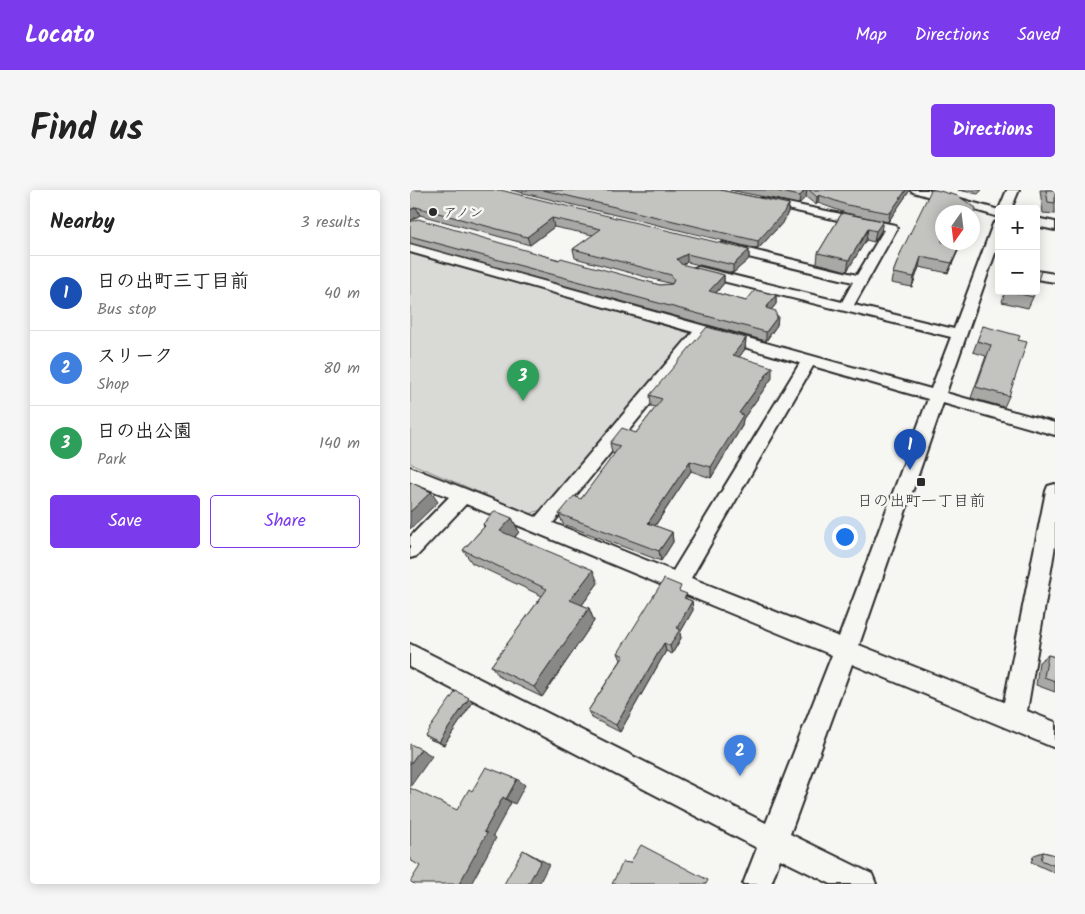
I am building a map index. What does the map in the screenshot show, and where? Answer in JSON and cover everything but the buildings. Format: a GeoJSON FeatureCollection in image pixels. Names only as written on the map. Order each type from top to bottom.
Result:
{"type":"FeatureCollection","features":[{"type":"Feature","properties":{"kind":"street"},"geometry":{"type":"LineString","coordinates":[[917,190],[995,213]]}},
{"type":"Feature","properties":{"kind":"street"},"geometry":{"type":"LineString","coordinates":[[1006,205],[1012,190]]}},
{"type":"Feature","properties":{"kind":"street"},"geometry":{"type":"LineString","coordinates":[[747,198],[891,228],[846,307]]}},
{"type":"Feature","properties":{"kind":"street"},"geometry":{"type":"LineString","coordinates":[[1040,223],[1055,226]]}},
{"type":"Feature","properties":{"kind":"street"},"geometry":{"type":"LineString","coordinates":[[711,244],[860,280]]}},
{"type":"Feature","properties":{"kind":"street"},"geometry":{"type":"LineString","coordinates":[[757,884],[845,651],[959,336],[992,265],[995,247]]}},
{"type":"Feature","properties":{"kind":"street"},"geometry":{"type":"LineString","coordinates":[[410,248],[1055,429]]}},
{"type":"Feature","properties":{"kind":"street"},"geometry":{"type":"LineString","coordinates":[[699,256],[687,268],[959,336]]}},
{"type":"Feature","properties":{"kind":"street"},"geometry":{"type":"LineString","coordinates":[[1040,275],[1055,278]]}},
{"type":"Feature","properties":{"kind":"street"},"geometry":{"type":"LineString","coordinates":[[643,314],[654,302]]}},
{"type":"Feature","properties":{"kind":"street"},"geometry":{"type":"LineString","coordinates":[[539,527],[702,330]]}},
{"type":"Feature","properties":{"kind":"street"},"geometry":{"type":"LineString","coordinates":[[677,583],[810,360]]}},
{"type":"Feature","properties":{"kind":"street"},"geometry":{"type":"LineString","coordinates":[[410,474],[1055,735]]}},
{"type":"Feature","properties":{"kind":"street"},"geometry":{"type":"LineString","coordinates":[[1013,718],[1055,491]]}},
{"type":"Feature","properties":{"kind":"street"},"geometry":{"type":"LineString","coordinates":[[410,550],[462,496]]}},
{"type":"Feature","properties":{"kind":"street"},"geometry":{"type":"LineString","coordinates":[[410,656],[773,841],[862,884]]}},
{"type":"Feature","properties":{"kind":"shaded area"},"geometry":{"type":"Polygon","coordinates":[[[410,252],[690,333],[691,338],[543,509],[530,514],[410,463],[410,252]]]}},
{"type":"Feature","properties":{"kind":"place","name":"アノン"},"geometry":{"type":"Point","coordinates":[433,212]}},
{"type":"Feature","properties":{"kind":"place","name":"日の出公園"},"geometry":{"type":"Point","coordinates":[523,401]}},
{"type":"Feature","properties":{"kind":"place","name":"日の出町三丁目前"},"geometry":{"type":"Point","coordinates":[910,470]}},
{"type":"Feature","properties":{"kind":"place","name":"日の出町一丁目前"},"geometry":{"type":"Point","coordinates":[921,482]}},
{"type":"Feature","properties":{"kind":"place","name":"スリーク"},"geometry":{"type":"Point","coordinates":[740,776]}}]}
